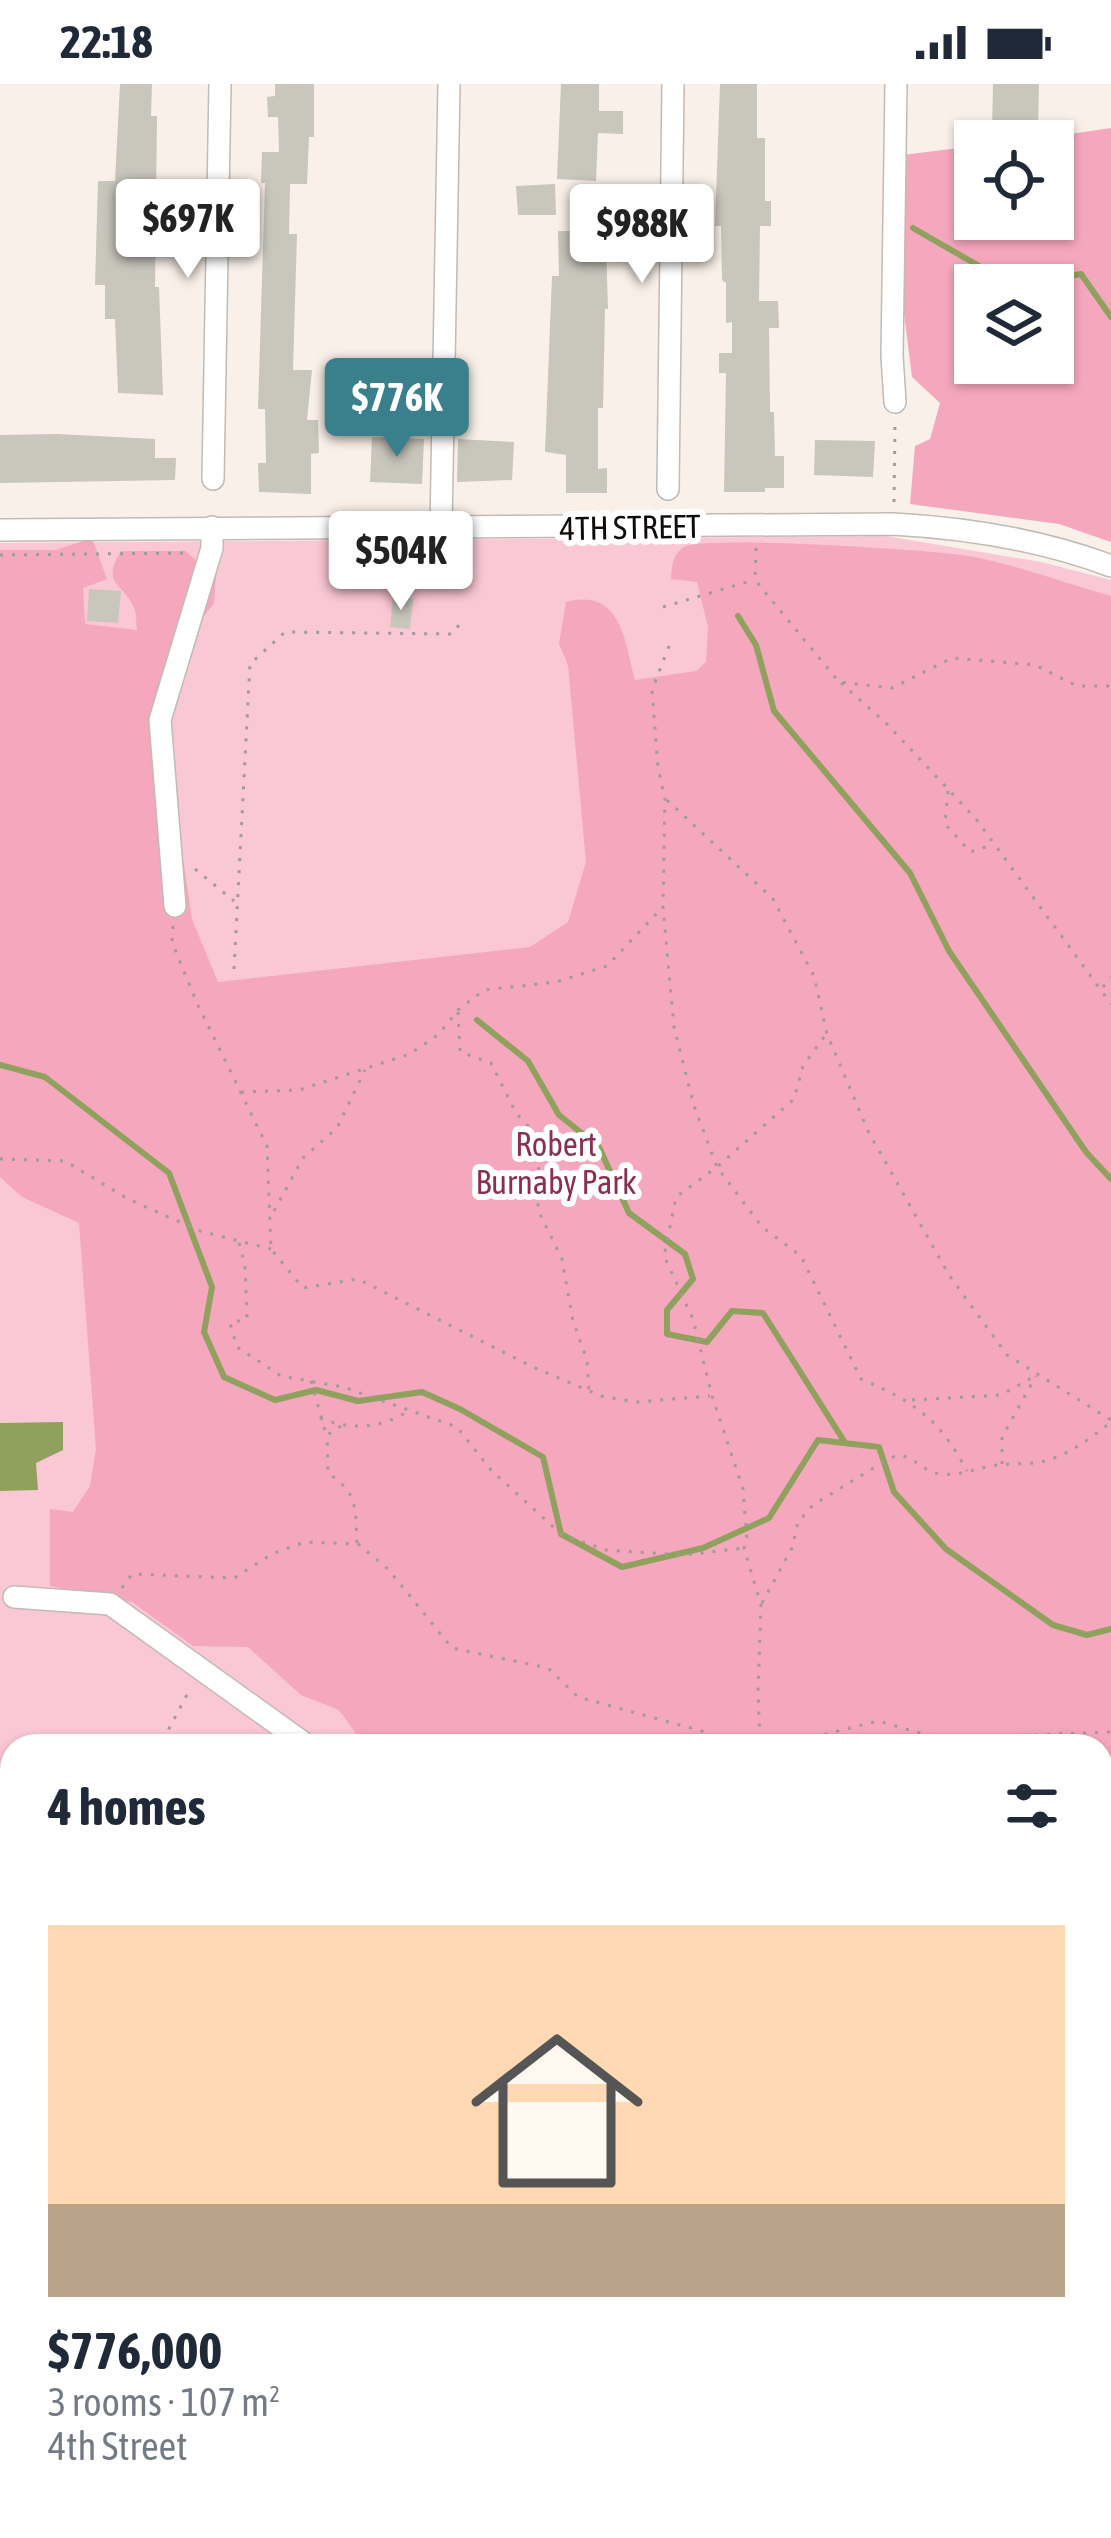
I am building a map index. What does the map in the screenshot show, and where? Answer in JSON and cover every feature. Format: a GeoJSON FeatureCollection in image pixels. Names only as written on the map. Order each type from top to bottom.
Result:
{"type":"FeatureCollection","features":[{"type":"Feature","properties":{"kind":"street"},"geometry":{"type":"LineString","coordinates":[[213,479],[220,84]]}},
{"type":"Feature","properties":{"kind":"street"},"geometry":{"type":"LineString","coordinates":[[441,528],[449,84]]}},
{"type":"Feature","properties":{"kind":"street"},"geometry":{"type":"LineString","coordinates":[[668,489],[673,84]]}},
{"type":"Feature","properties":{"kind":"street"},"geometry":{"type":"LineString","coordinates":[[896,84],[892,356],[896,402]]}},
{"type":"Feature","properties":{"kind":"street","name":"4TH STREET"},"geometry":{"type":"LineString","coordinates":[[0,530],[893,524],[1042,545],[1111,566]]}},
{"type":"Feature","properties":{"kind":"street"},"geometry":{"type":"LineString","coordinates":[[175,906],[160,720],[211,552],[212,527]]}},
{"type":"Feature","properties":{"kind":"street"},"geometry":{"type":"LineString","coordinates":[[14,1597],[110,1604],[291,1734]]}},
{"type":"Feature","properties":{"kind":"path"},"geometry":{"type":"LineString","coordinates":[[893,524],[896,402]]}},
{"type":"Feature","properties":{"kind":"path"},"geometry":{"type":"LineString","coordinates":[[757,525],[755,580],[839,682],[886,723],[995,844],[1111,1004]]}},
{"type":"Feature","properties":{"kind":"path"},"geometry":{"type":"LineString","coordinates":[[0,555],[211,552]]}},
{"type":"Feature","properties":{"kind":"path"},"geometry":{"type":"LineString","coordinates":[[663,607],[755,580]]}},
{"type":"Feature","properties":{"kind":"path"},"geometry":{"type":"LineString","coordinates":[[233,969],[250,664],[285,632],[452,634],[462,621]]}},
{"type":"Feature","properties":{"kind":"path"},"geometry":{"type":"LineString","coordinates":[[669,646],[652,690],[665,799],[663,907],[674,1028],[694,1106],[717,1167],[762,1227],[801,1256],[860,1378],[910,1400],[940,1429],[967,1471]]}},
{"type":"Feature","properties":{"kind":"path"},"geometry":{"type":"LineString","coordinates":[[839,682],[892,688],[952,658],[1035,665],[1077,686],[1111,686]]}},
{"type":"Feature","properties":{"kind":"path"},"geometry":{"type":"LineString","coordinates":[[949,790],[945,824],[970,851],[995,844]]}},
{"type":"Feature","properties":{"kind":"path"},"geometry":{"type":"LineString","coordinates":[[665,799],[773,899],[814,976],[827,1034],[868,1131],[949,1275],[1007,1355],[1111,1421],[1083,1444],[1044,1461],[1002,1464],[961,1475],[935,1474],[900,1454],[832,1492],[798,1522],[792,1548],[761,1605]]}},
{"type":"Feature","properties":{"kind":"path"},"geometry":{"type":"LineString","coordinates":[[170,850],[237,903]]}},
{"type":"Feature","properties":{"kind":"path"},"geometry":{"type":"LineString","coordinates":[[175,906],[172,942],[267,1146],[272,1249],[303,1288],[358,1279],[589,1393],[637,1402],[712,1396]]}},
{"type":"Feature","properties":{"kind":"path"},"geometry":{"type":"LineString","coordinates":[[239,1092],[299,1090],[410,1054],[439,1034],[458,1010],[484,990],[556,982],[607,966],[663,907]]}},
{"type":"Feature","properties":{"kind":"path"},"geometry":{"type":"LineString","coordinates":[[1102,989],[1111,976]]}},
{"type":"Feature","properties":{"kind":"path"},"geometry":{"type":"LineString","coordinates":[[458,1010],[460,1052],[491,1063],[516,1113],[539,1138],[538,1210],[562,1259],[573,1321],[587,1360],[589,1393]]}},
{"type":"Feature","properties":{"kind":"path"},"geometry":{"type":"LineString","coordinates":[[760,1734],[761,1605],[744,1548],[742,1489],[693,1319],[664,1256],[676,1197],[794,1100],[803,1066],[827,1034]]}},
{"type":"Feature","properties":{"kind":"path"},"geometry":{"type":"LineString","coordinates":[[272,1216],[303,1158],[337,1128],[366,1069]]}},
{"type":"Feature","properties":{"kind":"path"},"geometry":{"type":"LineString","coordinates":[[0,1159],[65,1161],[128,1199],[239,1243],[272,1249]]}},
{"type":"Feature","properties":{"kind":"path"},"geometry":{"type":"LineString","coordinates":[[239,1243],[248,1319],[230,1323],[237,1347],[281,1376],[343,1387],[457,1427],[491,1470],[562,1534],[606,1550],[684,1555],[744,1548]]}},
{"type":"Feature","properties":{"kind":"path"},"geometry":{"type":"LineString","coordinates":[[910,1400],[1001,1395],[1037,1375]]}},
{"type":"Feature","properties":{"kind":"path"},"geometry":{"type":"LineString","coordinates":[[1002,1464],[1001,1437],[1037,1375]]}},
{"type":"Feature","properties":{"kind":"path"},"geometry":{"type":"LineString","coordinates":[[311,1382],[327,1436],[328,1473],[346,1485],[355,1501],[358,1544]]}},
{"type":"Feature","properties":{"kind":"path"},"geometry":{"type":"LineString","coordinates":[[320,1418],[341,1426],[382,1426],[407,1412]]}},
{"type":"Feature","properties":{"kind":"path"},"geometry":{"type":"LineString","coordinates":[[327,1436],[341,1426]]}},
{"type":"Feature","properties":{"kind":"path"},"geometry":{"type":"LineString","coordinates":[[110,1604],[132,1574],[234,1578],[272,1554],[304,1542],[358,1544],[388,1569],[452,1648],[548,1667],[578,1697],[710,1734]]}},
{"type":"Feature","properties":{"kind":"path"},"geometry":{"type":"LineString","coordinates":[[166,1734],[200,1668]]}},
{"type":"Feature","properties":{"kind":"path"},"geometry":{"type":"LineString","coordinates":[[826,1734],[878,1721],[924,1734]]}},
{"type":"Feature","properties":{"kind":"path"},"geometry":{"type":"LineString","coordinates":[[1058,1734],[1111,1732]]}},
{"type":"Feature","properties":{"kind":"green space"},"geometry":{"type":"Polygon","coordinates":[[[1111,128],[1111,542],[1059,524],[910,504],[915,446],[930,439],[940,403],[912,377],[901,290],[903,155],[954,149],[954,240],[1074,240],[1074,133],[1111,128]]]}},
{"type":"Feature","properties":{"kind":"green space","name":"Robert Burnaby Park"},"geometry":{"type":"Polygon","coordinates":[[[886,536],[1041,562],[1111,580],[1111,1734],[0,1734],[0,543],[886,536]]]}},
{"type":"Feature","properties":{"kind":"green space","name":"Robert Burnaby Park"},"geometry":{"type":"Polygon","coordinates":[[[92,538],[107,579],[83,588],[85,624],[137,630],[134,608],[113,578],[121,551],[185,551],[216,576],[214,603],[171,659],[160,702],[192,919],[218,982],[530,947],[568,922],[586,862],[568,665],[559,644],[566,602],[584,599],[609,610],[623,634],[635,680],[696,671],[706,662],[708,627],[697,582],[671,579],[675,557],[684,547],[774,543],[948,553],[1005,564],[1111,596],[1111,1734],[356,1734],[339,1710],[301,1695],[248,1647],[193,1646],[132,1602],[50,1586],[50,1509],[73,1512],[90,1486],[96,1449],[79,1223],[22,1197],[0,1177],[0,550],[56,550],[92,538]]]}},
{"type":"Feature","properties":{"kind":"shaded area"},"geometry":{"type":"Polygon","coordinates":[[[63,1422],[63,1450],[36,1463],[38,1490],[0,1491],[0,1423],[63,1422]]]}},
{"type":"Feature","properties":{"kind":"building"},"geometry":{"type":"Polygon","coordinates":[[[120,84],[152,84],[151,116],[157,116],[155,287],[159,287],[163,395],[118,393],[115,319],[105,319],[105,285],[95,285],[98,181],[115,181],[120,84]]]}},
{"type":"Feature","properties":{"kind":"building"},"geometry":{"type":"Polygon","coordinates":[[[275,84],[314,84],[314,137],[309,137],[307,184],[290,184],[289,234],[297,234],[293,370],[312,370],[307,420],[318,420],[319,453],[311,454],[311,494],[259,492],[258,463],[266,463],[265,409],[258,409],[262,152],[279,152],[278,117],[268,117],[267,97],[275,96],[275,84]]]}},
{"type":"Feature","properties":{"kind":"building"},"geometry":{"type":"Polygon","coordinates":[[[561,84],[599,84],[599,111],[623,111],[623,134],[598,133],[596,181],[557,179],[561,84]]]}},
{"type":"Feature","properties":{"kind":"building"},"geometry":{"type":"Polygon","coordinates":[[[720,84],[757,84],[757,138],[765,138],[765,201],[771,201],[771,226],[760,226],[759,301],[778,301],[779,328],[769,328],[770,412],[774,412],[775,456],[784,456],[784,488],[765,488],[765,492],[724,492],[726,373],[719,373],[719,353],[732,353],[732,322],[726,323],[721,226],[715,226],[720,84]]]}},
{"type":"Feature","properties":{"kind":"building"},"geometry":{"type":"Polygon","coordinates":[[[993,84],[1039,84],[1038,120],[992,120],[993,84]]]}},
{"type":"Feature","properties":{"kind":"building"},"geometry":{"type":"Polygon","coordinates":[[[555,184],[556,215],[518,215],[516,186],[555,184]]]}},
{"type":"Feature","properties":{"kind":"building"},"geometry":{"type":"Polygon","coordinates":[[[558,231],[592,231],[592,245],[606,245],[608,309],[603,408],[598,408],[598,469],[607,468],[607,493],[566,493],[566,455],[545,452],[552,276],[559,276],[558,231]]]}},
{"type":"Feature","properties":{"kind":"building"},"geometry":{"type":"Polygon","coordinates":[[[0,435],[155,439],[155,458],[176,458],[175,480],[0,483],[0,435]]]}},
{"type":"Feature","properties":{"kind":"building"},"geometry":{"type":"Polygon","coordinates":[[[372,437],[424,439],[422,484],[370,482],[372,437]]]}},
{"type":"Feature","properties":{"kind":"building"},"geometry":{"type":"Polygon","coordinates":[[[458,439],[514,442],[512,480],[457,482],[458,439]]]}},
{"type":"Feature","properties":{"kind":"building"},"geometry":{"type":"Polygon","coordinates":[[[815,440],[875,441],[873,477],[814,475],[815,440]]]}},
{"type":"Feature","properties":{"kind":"building"},"geometry":{"type":"Polygon","coordinates":[[[89,589],[121,591],[118,623],[87,621],[89,589]]]}},
{"type":"Feature","properties":{"kind":"building"},"geometry":{"type":"Polygon","coordinates":[[[393,597],[413,599],[410,629],[390,627],[393,597]]]}},
{"type":"Feature","properties":{"kind":"waterway"},"geometry":{"type":"LineString","coordinates":[[913,228],[976,264]]}},
{"type":"Feature","properties":{"kind":"waterway"},"geometry":{"type":"LineString","coordinates":[[1074,275],[1081,274],[1111,317]]}},
{"type":"Feature","properties":{"kind":"waterway"},"geometry":{"type":"LineString","coordinates":[[738,616],[756,645],[774,711],[910,873],[949,951],[1086,1152],[1111,1179]]}},
{"type":"Feature","properties":{"kind":"waterway"},"geometry":{"type":"LineString","coordinates":[[477,1020],[528,1061],[559,1115],[599,1147],[629,1213],[685,1254],[693,1279],[667,1310],[667,1334],[707,1342],[732,1311],[763,1313],[844,1441]]}},
{"type":"Feature","properties":{"kind":"waterway"},"geometry":{"type":"LineString","coordinates":[[0,1065],[45,1077],[169,1173],[212,1287],[204,1332],[224,1377],[275,1400],[316,1390],[358,1401],[422,1392],[460,1409],[543,1457],[561,1534],[622,1567],[703,1548],[769,1518],[818,1440],[879,1447],[894,1492],[946,1549],[1053,1625],[1087,1635],[1111,1629]]}}]}
